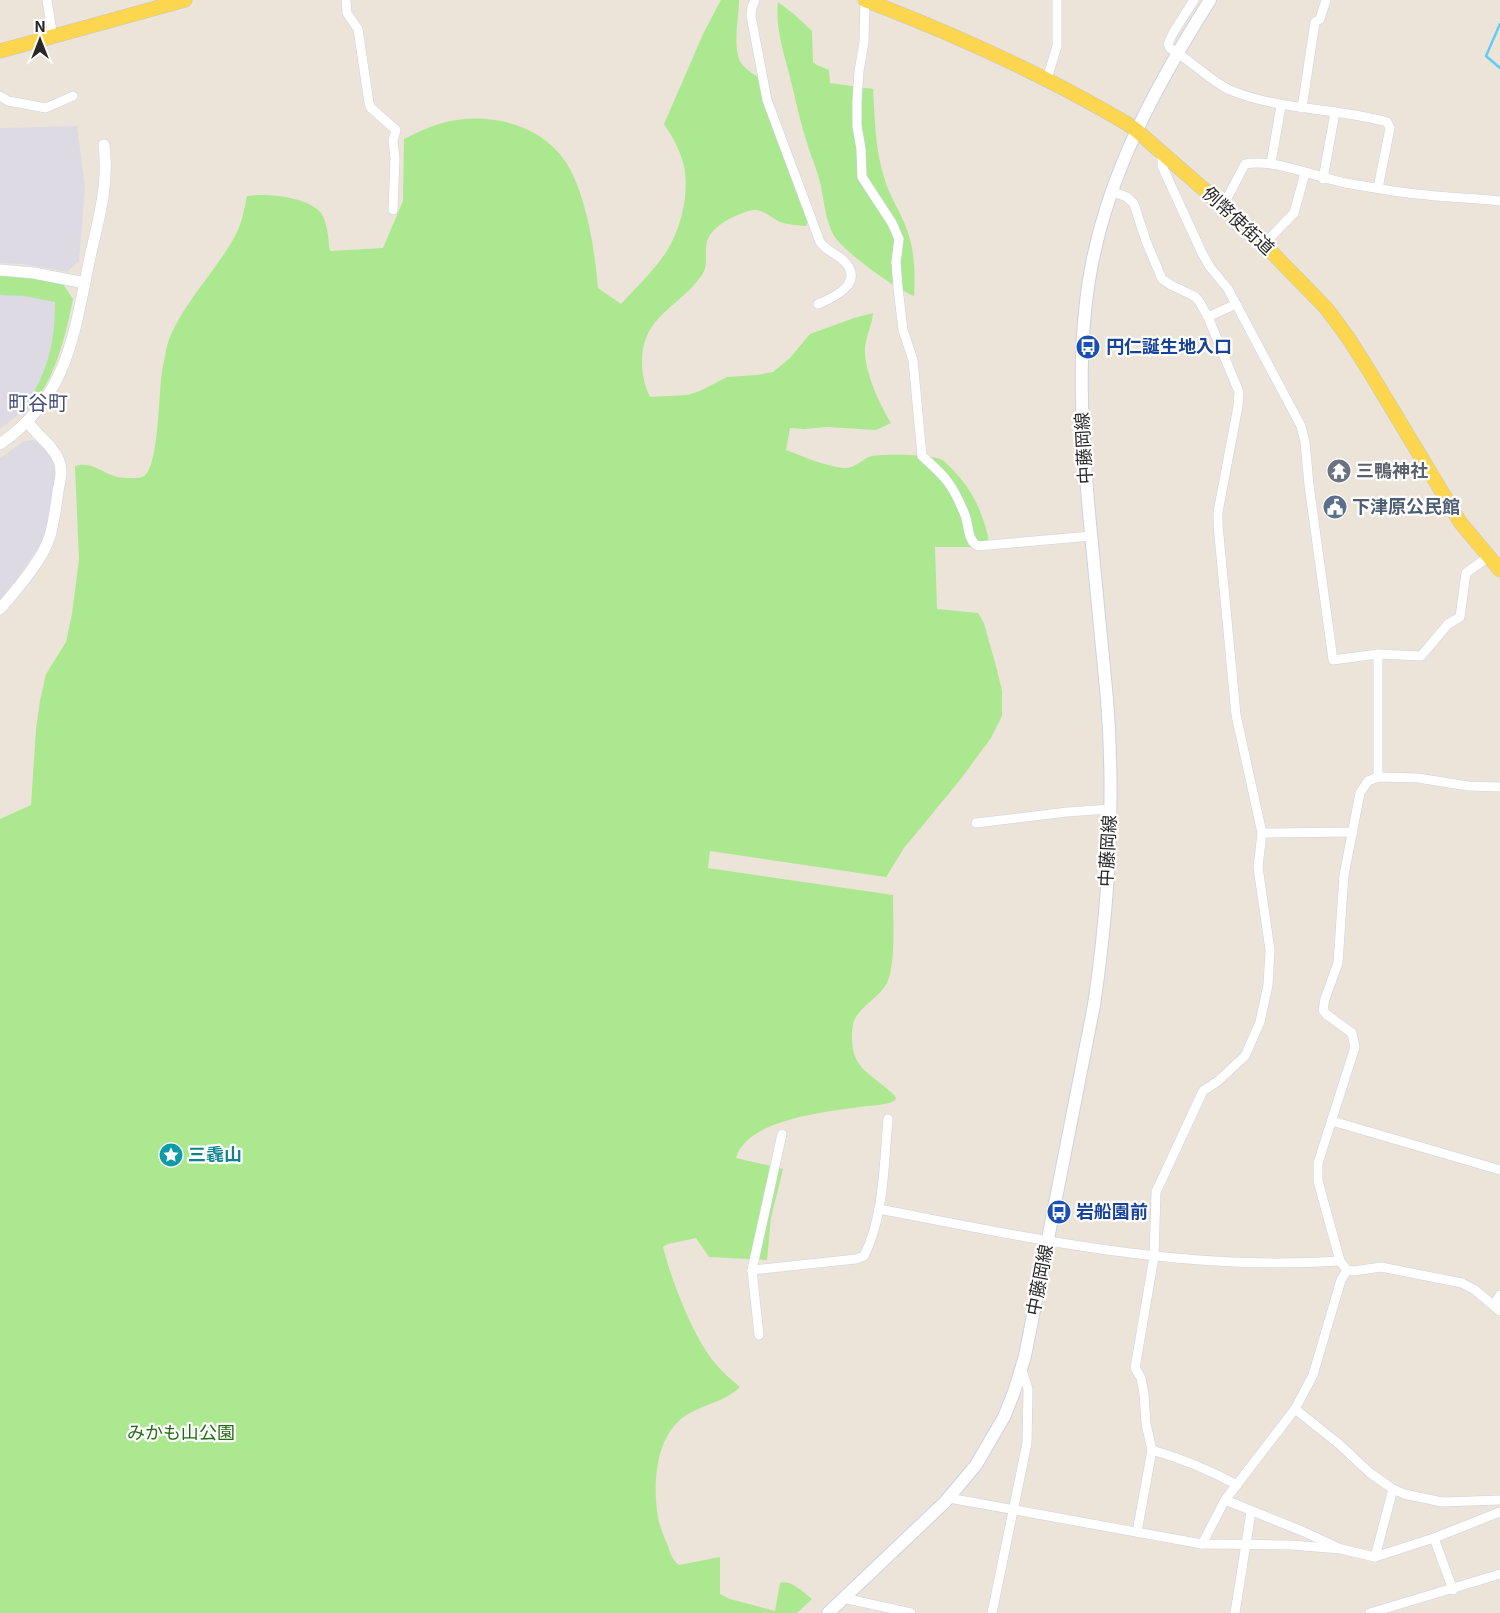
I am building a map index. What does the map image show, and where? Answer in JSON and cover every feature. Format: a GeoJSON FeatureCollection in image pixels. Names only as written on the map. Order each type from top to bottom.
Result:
{"type":"FeatureCollection","features":[{"type":"Feature","properties":{"kind":"main road"},"geometry":{"type":"LineString","coordinates":[[0,52],[185,0]]}},
{"type":"Feature","properties":{"kind":"main road","name":"例幣使街道"},"geometry":{"type":"LineString","coordinates":[[865,0],[943,31],[1047,79],[1136,130],[1223,206],[1264,244],[1317,298],[1337,323],[1460,522],[1500,570]]}},
{"type":"Feature","properties":{"kind":"main road","name":"中藤岡線"},"geometry":{"type":"LineString","coordinates":[[836,1607],[949,1498],[976,1465],[1004,1417],[1022,1370],[1049,1240],[1096,989],[1106,897],[1111,809],[1107,699],[1091,536],[1082,412],[1082,348],[1091,269],[1111,191],[1136,130],[1177,53],[1210,0]]}},
{"type":"Feature","properties":{"kind":"street"},"geometry":{"type":"LineString","coordinates":[[47,0],[54,38]]}},
{"type":"Feature","properties":{"kind":"street"},"geometry":{"type":"LineString","coordinates":[[346,0],[347,13],[358,29],[369,103],[371,108],[396,130],[393,141],[395,157],[393,210]]}},
{"type":"Feature","properties":{"kind":"street"},"geometry":{"type":"LineString","coordinates":[[755,0],[751,16],[767,100],[820,242],[825,248],[846,263],[850,269],[851,275],[845,290],[836,297],[818,304]]}},
{"type":"Feature","properties":{"kind":"street"},"geometry":{"type":"LineString","coordinates":[[865,0],[864,42],[859,71],[858,100],[862,177],[892,223],[899,239],[896,262],[898,288],[903,330],[913,360],[922,456],[950,483],[968,521],[972,541],[978,546],[1091,536]]}},
{"type":"Feature","properties":{"kind":"street"},"geometry":{"type":"LineString","coordinates":[[1047,79],[1057,46],[1057,0]]}},
{"type":"Feature","properties":{"kind":"street"},"geometry":{"type":"LineString","coordinates":[[1194,0],[1169,40],[1170,48],[1228,89],[1281,106],[1335,112],[1387,122],[1390,126],[1378,188]]}},
{"type":"Feature","properties":{"kind":"street"},"geometry":{"type":"LineString","coordinates":[[1302,108],[1315,22],[1320,19],[1326,0]]}},
{"type":"Feature","properties":{"kind":"street"},"geometry":{"type":"LineString","coordinates":[[0,96],[8,101],[46,108],[73,96]]}},
{"type":"Feature","properties":{"kind":"street"},"geometry":{"type":"LineString","coordinates":[[1272,163],[1281,106]]}},
{"type":"Feature","properties":{"kind":"street"},"geometry":{"type":"LineString","coordinates":[[1323,179],[1335,112]]}},
{"type":"Feature","properties":{"kind":"street"},"geometry":{"type":"LineString","coordinates":[[0,444],[28,422],[51,391],[68,356],[78,319],[106,175],[104,145]]}},
{"type":"Feature","properties":{"kind":"street"},"geometry":{"type":"LineString","coordinates":[[1162,152],[1162,166],[1202,253],[1223,281],[1301,426],[1305,442],[1333,660],[1378,654],[1421,656],[1448,624],[1460,617],[1466,573],[1488,557]]}},
{"type":"Feature","properties":{"kind":"street"},"geometry":{"type":"LineString","coordinates":[[1223,206],[1246,164],[1272,163],[1323,179],[1425,195],[1500,201]]}},
{"type":"Feature","properties":{"kind":"street"},"geometry":{"type":"LineString","coordinates":[[1264,244],[1294,213],[1304,173]]}},
{"type":"Feature","properties":{"kind":"street"},"geometry":{"type":"LineString","coordinates":[[1111,191],[1127,197],[1134,204],[1146,241],[1162,279],[1171,286],[1194,296],[1198,301],[1208,317],[1239,392],[1218,512],[1218,525],[1236,715],[1262,833],[1258,867],[1270,950],[1268,985],[1260,1022],[1245,1056],[1218,1081],[1203,1091],[1156,1192],[1154,1257],[1135,1368],[1141,1378],[1146,1424],[1152,1450],[1137,1532]]}},
{"type":"Feature","properties":{"kind":"street"},"geometry":{"type":"LineString","coordinates":[[0,270],[34,272],[85,283]]}},
{"type":"Feature","properties":{"kind":"street"},"geometry":{"type":"LineString","coordinates":[[1208,317],[1236,304]]}},
{"type":"Feature","properties":{"kind":"street"},"geometry":{"type":"LineString","coordinates":[[0,609],[24,580],[44,548],[50,536],[58,494],[61,471],[60,463],[56,454],[28,422]]}},
{"type":"Feature","properties":{"kind":"street"},"geometry":{"type":"LineString","coordinates":[[1378,654],[1378,777]]}},
{"type":"Feature","properties":{"kind":"street"},"geometry":{"type":"LineString","coordinates":[[1500,787],[1468,786],[1418,778],[1378,777],[1368,781],[1363,787],[1344,875],[1338,964],[1325,999],[1323,1010],[1352,1034],[1355,1048],[1318,1163],[1318,1181],[1340,1261],[1347,1270],[1354,1271],[1381,1267],[1445,1279],[1475,1290],[1497,1308],[1500,1295]]}},
{"type":"Feature","properties":{"kind":"street"},"geometry":{"type":"LineString","coordinates":[[976,823],[1067,812],[1111,809]]}},
{"type":"Feature","properties":{"kind":"street"},"geometry":{"type":"LineString","coordinates":[[1262,833],[1353,832]]}},
{"type":"Feature","properties":{"kind":"street"},"geometry":{"type":"LineString","coordinates":[[752,1270],[856,1259],[864,1256],[871,1243],[879,1209],[888,1119]]}},
{"type":"Feature","properties":{"kind":"street"},"geometry":{"type":"LineString","coordinates":[[1332,1121],[1500,1170]]}},
{"type":"Feature","properties":{"kind":"street"},"geometry":{"type":"LineString","coordinates":[[760,1335],[752,1270],[782,1134]]}},
{"type":"Feature","properties":{"kind":"street"},"geometry":{"type":"LineString","coordinates":[[879,1209],[1154,1257],[1269,1263],[1340,1261]]}},
{"type":"Feature","properties":{"kind":"street"},"geometry":{"type":"LineString","coordinates":[[1202,1544],[1225,1500],[1295,1409],[1313,1375],[1342,1280],[1347,1270]]}},
{"type":"Feature","properties":{"kind":"street"},"geometry":{"type":"LineString","coordinates":[[992,1613],[1028,1434],[1028,1390],[1022,1370]]}},
{"type":"Feature","properties":{"kind":"street"},"geometry":{"type":"LineString","coordinates":[[1295,1409],[1339,1444],[1370,1473],[1393,1489],[1404,1494],[1442,1502],[1500,1500]]}},
{"type":"Feature","properties":{"kind":"street"},"geometry":{"type":"LineString","coordinates":[[1152,1450],[1192,1462],[1237,1485]]}},
{"type":"Feature","properties":{"kind":"street"},"geometry":{"type":"LineString","coordinates":[[1375,1557],[1393,1489]]}},
{"type":"Feature","properties":{"kind":"street"},"geometry":{"type":"LineString","coordinates":[[949,1498],[1202,1544],[1291,1545],[1342,1550],[1375,1557],[1434,1538],[1500,1512]]}},
{"type":"Feature","properties":{"kind":"street"},"geometry":{"type":"LineString","coordinates":[[1225,1500],[1329,1542],[1342,1550]]}},
{"type":"Feature","properties":{"kind":"street"},"geometry":{"type":"LineString","coordinates":[[1236,1613],[1251,1512]]}},
{"type":"Feature","properties":{"kind":"street"},"geometry":{"type":"LineString","coordinates":[[1434,1538],[1453,1590]]}},
{"type":"Feature","properties":{"kind":"street"},"geometry":{"type":"LineString","coordinates":[[1370,1613],[1453,1590],[1500,1574]]}},
{"type":"Feature","properties":{"kind":"street"},"geometry":{"type":"LineString","coordinates":[[836,1607],[911,1613]]}},
{"type":"Feature","properties":{"kind":"shaded area"},"geometry":{"type":"Polygon","coordinates":[[[77,126],[85,188],[79,261],[67,272],[23,264],[0,263],[0,128],[77,126]]]}},
{"type":"Feature","properties":{"kind":"shaded area"},"geometry":{"type":"Polygon","coordinates":[[[0,293],[57,299],[57,337],[48,370],[29,406],[0,429],[0,293]]]}},
{"type":"Feature","properties":{"kind":"shaded area"},"geometry":{"type":"Polygon","coordinates":[[[34,440],[50,455],[55,463],[56,473],[46,530],[41,544],[0,600],[0,458],[24,441],[34,440]]]}},
{"type":"Feature","properties":{"kind":"green space","name":"みかも山公園"},"geometry":{"type":"Polygon","coordinates":[[[721,0],[739,0],[736,41],[738,57],[745,68],[762,80],[776,137],[805,207],[808,221],[806,226],[787,224],[762,211],[754,210],[731,218],[713,231],[709,236],[706,246],[706,263],[702,275],[654,323],[648,334],[643,347],[642,363],[648,393],[650,397],[687,395],[700,391],[727,377],[773,372],[790,358],[810,334],[873,313],[865,348],[865,357],[873,387],[891,423],[876,430],[827,427],[790,428],[786,450],[822,463],[844,468],[852,467],[872,456],[906,455],[934,457],[945,462],[960,477],[967,486],[982,515],[990,547],[935,547],[937,609],[978,613],[984,623],[1002,691],[1002,716],[991,738],[960,780],[904,848],[886,877],[710,851],[708,868],[893,895],[893,940],[890,974],[884,988],[856,1016],[852,1036],[855,1057],[859,1064],[896,1098],[894,1101],[886,1104],[809,1115],[789,1120],[755,1134],[743,1145],[736,1158],[783,1169],[771,1218],[767,1260],[709,1257],[696,1238],[668,1244],[663,1247],[677,1291],[699,1338],[718,1366],[740,1387],[725,1398],[682,1418],[668,1434],[663,1445],[657,1469],[656,1506],[660,1524],[671,1554],[679,1565],[720,1557],[720,1594],[730,1599],[775,1611],[780,1583],[784,1582],[797,1587],[812,1599],[797,1613],[0,1613],[0,819],[31,805],[36,729],[40,701],[46,674],[66,642],[72,614],[79,559],[75,466],[91,466],[114,476],[126,478],[142,477],[149,470],[155,447],[161,376],[172,332],[188,304],[235,236],[247,196],[287,197],[307,203],[315,208],[321,213],[325,221],[330,251],[383,248],[403,201],[404,139],[443,123],[472,119],[503,121],[531,132],[544,139],[556,149],[572,174],[584,205],[595,257],[598,288],[621,304],[662,258],[674,238],[682,214],[686,189],[684,166],[676,144],[664,124],[704,32],[721,0]]]}},
{"type":"Feature","properties":{"kind":"green space"},"geometry":{"type":"Polygon","coordinates":[[[778,2],[812,31],[813,62],[829,70],[830,83],[873,89],[876,134],[881,166],[886,184],[904,223],[912,246],[914,296],[870,269],[847,250],[833,234],[818,175],[802,128],[782,47],[777,11],[778,2]]]}},
{"type":"Feature","properties":{"kind":"green space"},"geometry":{"type":"Polygon","coordinates":[[[0,275],[24,276],[63,284],[73,299],[62,345],[50,377],[33,404],[22,413],[37,386],[48,360],[55,319],[55,302],[24,296],[0,295],[0,275]]]}},
{"type":"Feature","properties":{"kind":"waterway"},"geometry":{"type":"LineString","coordinates":[[1500,24],[1486,56],[1500,68]]}},
{"type":"Feature","properties":{"kind":"place","name":"円仁誕生地入口"},"geometry":{"type":"Point","coordinates":[1088,347]}},
{"type":"Feature","properties":{"kind":"place","name":"三鴨神社"},"geometry":{"type":"Point","coordinates":[1339,471]}},
{"type":"Feature","properties":{"kind":"place","name":"下津原公民館"},"geometry":{"type":"Point","coordinates":[1335,507]}},
{"type":"Feature","properties":{"kind":"place","name":"三毳山"},"geometry":{"type":"Point","coordinates":[171,1155]}},
{"type":"Feature","properties":{"kind":"place","name":"岩船園前"},"geometry":{"type":"Point","coordinates":[1059,1212]}},
{"type":"Feature","properties":{"kind":"district","name":"町谷町"},"geometry":{"type":"Point","coordinates":[38,403]}}]}
